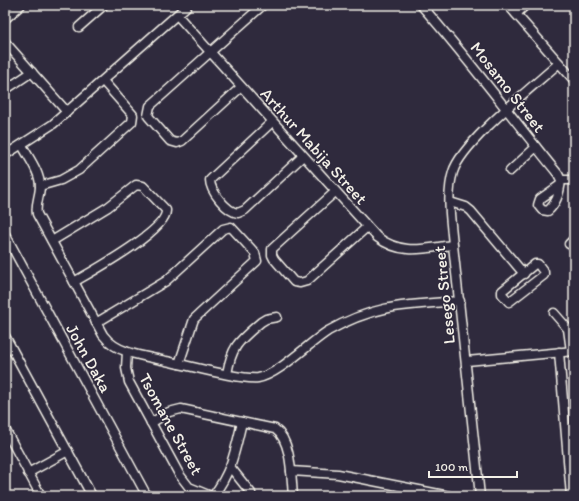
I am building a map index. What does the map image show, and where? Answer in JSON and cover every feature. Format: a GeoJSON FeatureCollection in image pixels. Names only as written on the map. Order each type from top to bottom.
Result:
{"type":"FeatureCollection","features":[{"type":"Feature","properties":{"kind":"street"},"geometry":{"type":"LineString","coordinates":[[5,19],[21,5]]}},
{"type":"Feature","properties":{"kind":"street"},"geometry":{"type":"LineString","coordinates":[[79,27],[104,5]]}},
{"type":"Feature","properties":{"kind":"street"},"geometry":{"type":"LineString","coordinates":[[5,155],[44,131],[103,81],[188,5]]}},
{"type":"Feature","properties":{"kind":"street"},"geometry":{"type":"LineString","coordinates":[[241,87],[182,141],[177,143],[170,142],[150,120],[148,111],[150,106],[263,5]]}},
{"type":"Feature","properties":{"kind":"street","name":"Mosamo Street"},"geometry":{"type":"LineString","coordinates":[[421,5],[460,49],[507,111],[558,174],[561,182],[574,180]]}},
{"type":"Feature","properties":{"kind":"street"},"geometry":{"type":"LineString","coordinates":[[508,5],[574,80]]}},
{"type":"Feature","properties":{"kind":"street"},"geometry":{"type":"LineString","coordinates":[[516,14],[526,5]]}},
{"type":"Feature","properties":{"kind":"street","name":"Arthur Mabija Street"},"geometry":{"type":"LineString","coordinates":[[177,15],[335,192],[367,227],[384,242],[398,249],[453,245]]}},
{"type":"Feature","properties":{"kind":"street"},"geometry":{"type":"LineString","coordinates":[[5,42],[67,112]]}},
{"type":"Feature","properties":{"kind":"street","name":"Lesego Street"},"geometry":{"type":"LineString","coordinates":[[480,496],[467,361],[453,245],[450,202],[451,182],[458,162],[474,141],[559,63]]}},
{"type":"Feature","properties":{"kind":"street"},"geometry":{"type":"LineString","coordinates":[[5,90],[32,72]]}},
{"type":"Feature","properties":{"kind":"street"},"geometry":{"type":"LineString","coordinates":[[40,186],[61,180],[79,170],[132,122],[133,115],[103,81]]}},
{"type":"Feature","properties":{"kind":"street"},"geometry":{"type":"LineString","coordinates":[[272,122],[211,177],[210,180],[212,189],[226,206],[235,213],[242,212],[303,156]]}},
{"type":"Feature","properties":{"kind":"street"},"geometry":{"type":"LineString","coordinates":[[22,145],[37,173],[40,186],[36,210],[96,323],[108,341],[127,352],[227,374],[249,378],[259,378],[269,374],[288,362],[309,344],[328,331],[375,310],[404,305],[460,301]]}},
{"type":"Feature","properties":{"kind":"street"},"geometry":{"type":"LineString","coordinates":[[510,171],[536,147]]}},
{"type":"Feature","properties":{"kind":"street"},"geometry":{"type":"LineString","coordinates":[[52,241],[108,207],[136,184],[143,186],[166,210],[166,214],[162,221],[139,240],[74,282]]}},
{"type":"Feature","properties":{"kind":"street"},"geometry":{"type":"LineString","coordinates":[[335,192],[272,249],[274,259],[294,282],[300,283],[306,281],[367,227]]}},
{"type":"Feature","properties":{"kind":"street"},"geometry":{"type":"LineString","coordinates":[[450,202],[466,207],[471,211],[524,274]]}},
{"type":"Feature","properties":{"kind":"street"},"geometry":{"type":"LineString","coordinates":[[96,323],[166,281],[216,235],[227,227],[231,227],[255,253],[257,261],[194,319],[179,364]]}},
{"type":"Feature","properties":{"kind":"street","name":"John Daka"},"geometry":{"type":"LineString","coordinates":[[5,234],[147,496]]}},
{"type":"Feature","properties":{"kind":"street"},"geometry":{"type":"LineString","coordinates":[[536,264],[544,272],[544,275],[509,302],[502,292],[524,274],[536,264]]}},
{"type":"Feature","properties":{"kind":"street"},"geometry":{"type":"LineString","coordinates":[[467,361],[573,351],[568,329],[554,313]]}},
{"type":"Feature","properties":{"kind":"street"},"geometry":{"type":"LineString","coordinates":[[227,374],[229,359],[234,347],[261,322],[266,319],[277,317]]}},
{"type":"Feature","properties":{"kind":"street"},"geometry":{"type":"LineString","coordinates":[[5,336],[92,496]]}},
{"type":"Feature","properties":{"kind":"street","name":"Tsomane Street"},"geometry":{"type":"LineString","coordinates":[[127,352],[126,368],[129,382],[184,483],[194,490],[212,496]]}},
{"type":"Feature","properties":{"kind":"street"},"geometry":{"type":"LineString","coordinates":[[559,352],[571,496]]}},
{"type":"Feature","properties":{"kind":"street"},"geometry":{"type":"LineString","coordinates":[[151,423],[177,409],[274,430],[282,435],[286,444],[291,471],[293,496]]}},
{"type":"Feature","properties":{"kind":"street"},"geometry":{"type":"LineString","coordinates":[[212,496],[222,484],[231,468],[242,422]]}},
{"type":"Feature","properties":{"kind":"street"},"geometry":{"type":"LineString","coordinates":[[5,429],[41,496]]}},
{"type":"Feature","properties":{"kind":"street"},"geometry":{"type":"LineString","coordinates":[[28,473],[68,451]]}},
{"type":"Feature","properties":{"kind":"street"},"geometry":{"type":"LineString","coordinates":[[231,468],[251,492]]}},
{"type":"Feature","properties":{"kind":"street"},"geometry":{"type":"LineString","coordinates":[[291,471],[338,474],[449,496]]}}]}
